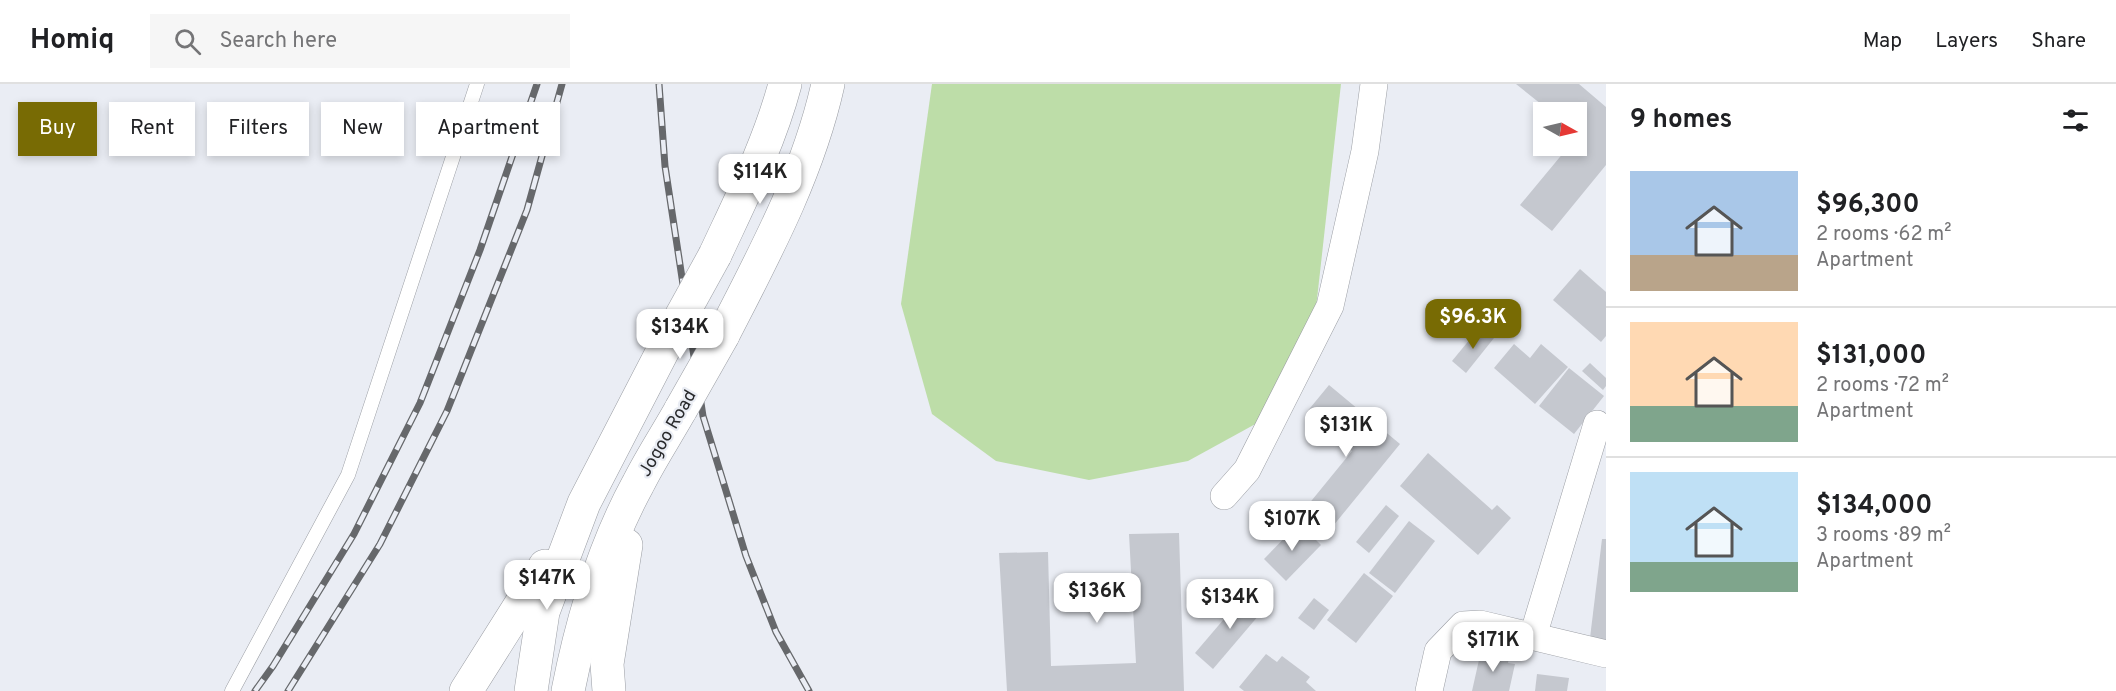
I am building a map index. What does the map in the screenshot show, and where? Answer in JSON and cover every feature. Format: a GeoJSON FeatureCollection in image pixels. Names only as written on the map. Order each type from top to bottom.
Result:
{"type":"FeatureCollection","features":[{"type":"Feature","properties":{"kind":"main road"},"geometry":{"type":"LineString","coordinates":[[466,691],[584,503],[715,255],[776,118],[785,84]]}},
{"type":"Feature","properties":{"kind":"main road","name":"Jogoo Road"},"geometry":{"type":"LineString","coordinates":[[568,691],[578,644],[604,561],[637,484],[723,335],[777,231],[800,176],[828,84]]}},
{"type":"Feature","properties":{"kind":"main road"},"geometry":{"type":"LineString","coordinates":[[609,691],[607,664],[612,625],[637,484]]}},
{"type":"Feature","properties":{"kind":"main road"},"geometry":{"type":"LineString","coordinates":[[531,691],[543,612],[584,503]]}},
{"type":"Feature","properties":{"kind":"street"},"geometry":{"type":"LineString","coordinates":[[1224,496],[1247,470],[1330,306],[1365,151],[1374,84]]}},
{"type":"Feature","properties":{"kind":"street"},"geometry":{"type":"LineString","coordinates":[[1533,636],[1597,424]]}},
{"type":"Feature","properties":{"kind":"street"},"geometry":{"type":"LineString","coordinates":[[1429,691],[1438,651],[1463,626],[1480,624],[1606,654]]}},
{"type":"Feature","properties":{"kind":"lane"},"geometry":{"type":"LineString","coordinates":[[232,691],[348,475],[477,84]]}},
{"type":"Feature","properties":{"kind":"green space"},"geometry":{"type":"Polygon","coordinates":[[[932,84],[1341,84],[1315,317],[1270,416],[1188,461],[1089,480],[996,461],[932,414],[901,304],[932,84]]]}},
{"type":"Feature","properties":{"kind":"building"},"geometry":{"type":"Polygon","coordinates":[[[1516,84],[1579,84],[1606,107],[1606,165],[1552,231],[1520,205],[1561,156],[1587,156],[1587,102],[1538,102],[1516,84]]]}},
{"type":"Feature","properties":{"kind":"building"},"geometry":{"type":"Polygon","coordinates":[[[1580,269],[1606,292],[1606,336],[1601,342],[1553,300],[1580,269]]]}},
{"type":"Feature","properties":{"kind":"building"},"geometry":{"type":"Polygon","coordinates":[[[1480,327],[1494,338],[1466,373],[1452,361],[1480,327]]]}},
{"type":"Feature","properties":{"kind":"building"},"geometry":{"type":"Polygon","coordinates":[[[1514,344],[1530,358],[1541,344],[1568,367],[1535,404],[1494,368],[1514,344]]]}},
{"type":"Feature","properties":{"kind":"building"},"geometry":{"type":"Polygon","coordinates":[[[1590,363],[1606,378],[1606,386],[1603,390],[1582,371],[1590,363]]]}},
{"type":"Feature","properties":{"kind":"building"},"geometry":{"type":"Polygon","coordinates":[[[1569,368],[1604,396],[1574,434],[1539,406],[1569,368]]]}},
{"type":"Feature","properties":{"kind":"building"},"geometry":{"type":"Polygon","coordinates":[[[1329,385],[1400,444],[1324,537],[1299,516],[1352,451],[1306,413],[1329,385]]]}},
{"type":"Feature","properties":{"kind":"building"},"geometry":{"type":"Polygon","coordinates":[[[1428,453],[1492,510],[1497,505],[1511,518],[1478,555],[1400,486],[1428,453]]]}},
{"type":"Feature","properties":{"kind":"building"},"geometry":{"type":"Polygon","coordinates":[[[1386,505],[1399,516],[1369,553],[1356,542],[1386,505]]]}},
{"type":"Feature","properties":{"kind":"building"},"geometry":{"type":"Polygon","coordinates":[[[1409,521],[1435,541],[1395,593],[1369,573],[1409,521]]]}},
{"type":"Feature","properties":{"kind":"building"},"geometry":{"type":"Polygon","coordinates":[[[1299,523],[1321,545],[1286,581],[1264,559],[1299,523]]]}},
{"type":"Feature","properties":{"kind":"building"},"geometry":{"type":"Polygon","coordinates":[[[1179,533],[1184,691],[1007,691],[999,553],[1048,552],[1051,666],[1136,663],[1129,534],[1179,533]]]}},
{"type":"Feature","properties":{"kind":"building"},"geometry":{"type":"Polygon","coordinates":[[[1602,539],[1606,539],[1606,640],[1590,638],[1602,539]]]}},
{"type":"Feature","properties":{"kind":"building"},"geometry":{"type":"Polygon","coordinates":[[[1364,573],[1393,596],[1356,643],[1327,620],[1364,573]]]}},
{"type":"Feature","properties":{"kind":"building"},"geometry":{"type":"Polygon","coordinates":[[[1247,592],[1265,608],[1213,669],[1195,653],[1247,592]]]}},
{"type":"Feature","properties":{"kind":"building"},"geometry":{"type":"Polygon","coordinates":[[[1314,598],[1329,610],[1314,630],[1298,618],[1314,598]]]}},
{"type":"Feature","properties":{"kind":"building"},"geometry":{"type":"Polygon","coordinates":[[[1481,651],[1509,657],[1508,663],[1515,664],[1509,691],[1472,691],[1481,651]]]}},
{"type":"Feature","properties":{"kind":"building"},"geometry":{"type":"Polygon","coordinates":[[[1266,654],[1277,662],[1282,656],[1310,677],[1306,682],[1316,691],[1244,691],[1239,687],[1266,654]]]}},
{"type":"Feature","properties":{"kind":"building"},"geometry":{"type":"Polygon","coordinates":[[[1537,674],[1569,678],[1567,691],[1535,691],[1537,674]]]}},
{"type":"Feature","properties":{"kind":"railway"},"geometry":{"type":"LineString","coordinates":[[255,691],[273,666],[354,534],[420,403],[480,250],[537,84]]}},
{"type":"Feature","properties":{"kind":"railway"},"geometry":{"type":"LineString","coordinates":[[288,691],[380,544],[447,411],[527,210],[562,84]]}},
{"type":"Feature","properties":{"kind":"railway"},"geometry":{"type":"LineString","coordinates":[[659,84],[665,166],[703,416],[746,556],[776,632],[809,691]]}}]}
